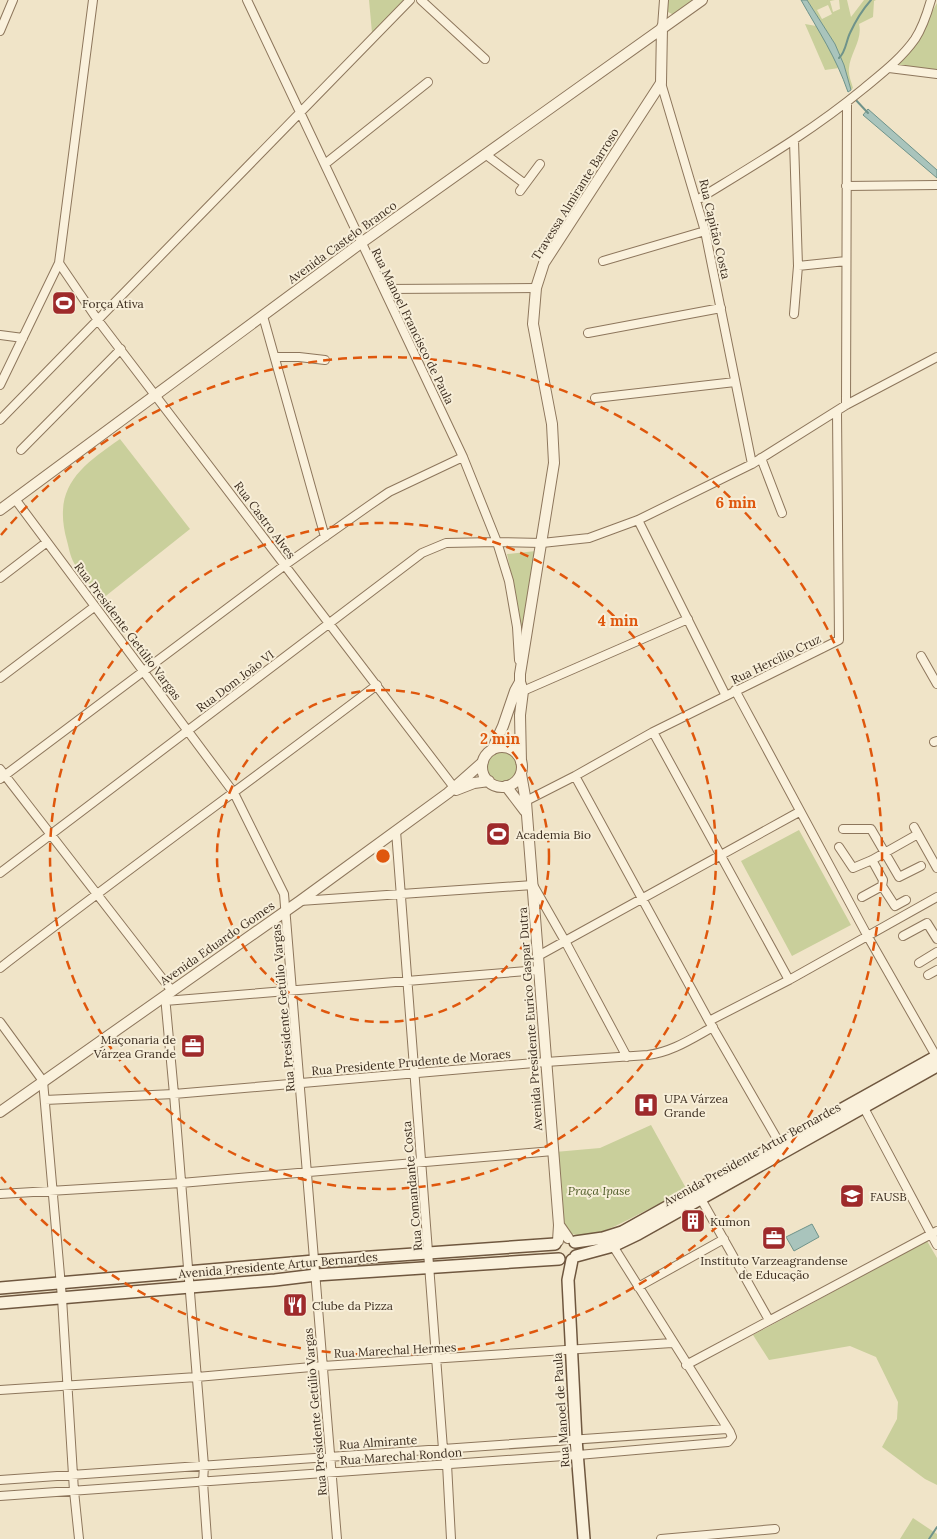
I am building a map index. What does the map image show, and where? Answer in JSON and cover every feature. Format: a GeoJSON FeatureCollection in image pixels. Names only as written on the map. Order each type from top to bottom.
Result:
{"type":"FeatureCollection","features":[{"type":"Feature","properties":{"kind":"main road","name":"Avenida Presidente Artur Bernardes"},"geometry":{"type":"LineString","coordinates":[[0,1288],[603,1238],[622,1232],[937,1056]]}},
{"type":"Feature","properties":{"kind":"main road","name":"Avenida Presidente Artur Bernardes"},"geometry":{"type":"LineString","coordinates":[[0,1303],[316,1275],[567,1259],[613,1246],[702,1199],[937,1066]]}},
{"type":"Feature","properties":{"kind":"main road"},"geometry":{"type":"LineString","coordinates":[[564,1241],[578,1249],[567,1259],[555,1252],[564,1241]]}},
{"type":"Feature","properties":{"kind":"main road","name":"Rua Manoel de Paula"},"geometry":{"type":"LineString","coordinates":[[567,1259],[576,1439],[584,1539]]}},
{"type":"Feature","properties":{"kind":"street"},"geometry":{"type":"LineString","coordinates":[[0,30],[13,0]]}},
{"type":"Feature","properties":{"kind":"street"},"geometry":{"type":"LineString","coordinates":[[0,385],[59,263],[93,0]]}},
{"type":"Feature","properties":{"kind":"street","name":"Rua Manoel Francisco de Paula"},"geometry":{"type":"LineString","coordinates":[[247,0],[463,457],[497,542],[509,582],[517,627],[519,684]]}},
{"type":"Feature","properties":{"kind":"street"},"geometry":{"type":"LineString","coordinates":[[0,420],[97,318],[410,0]]}},
{"type":"Feature","properties":{"kind":"street"},"geometry":{"type":"LineString","coordinates":[[421,0],[486,59]]}},
{"type":"Feature","properties":{"kind":"street","name":"Rua Capitão Costa"},"geometry":{"type":"LineString","coordinates":[[664,0],[661,83],[705,231],[752,464]]}},
{"type":"Feature","properties":{"kind":"street","name":"Avenida Castelo Branco"},"geometry":{"type":"LineString","coordinates":[[0,510],[361,243],[702,0]]}},
{"type":"Feature","properties":{"kind":"street"},"geometry":{"type":"LineString","coordinates":[[697,200],[794,141],[847,103],[889,68],[914,39],[925,20],[931,0]]}},
{"type":"Feature","properties":{"kind":"street"},"geometry":{"type":"LineString","coordinates":[[889,68],[937,74]]}},
{"type":"Feature","properties":{"kind":"street"},"geometry":{"type":"LineString","coordinates":[[325,164],[428,82]]}},
{"type":"Feature","properties":{"kind":"street","name":"Travessa Almirante Barroso"},"geometry":{"type":"LineString","coordinates":[[519,684],[554,463],[552,424],[533,324],[536,288],[544,263],[661,83]]}},
{"type":"Feature","properties":{"kind":"street"},"geometry":{"type":"LineString","coordinates":[[846,405],[847,103]]}},
{"type":"Feature","properties":{"kind":"street"},"geometry":{"type":"LineString","coordinates":[[794,141],[798,266],[794,314]]}},
{"type":"Feature","properties":{"kind":"street"},"geometry":{"type":"LineString","coordinates":[[486,154],[522,188],[540,164]]}},
{"type":"Feature","properties":{"kind":"street"},"geometry":{"type":"LineString","coordinates":[[846,186],[937,185]]}},
{"type":"Feature","properties":{"kind":"street"},"geometry":{"type":"LineString","coordinates":[[603,261],[705,231]]}},
{"type":"Feature","properties":{"kind":"street"},"geometry":{"type":"LineString","coordinates":[[798,266],[846,261]]}},
{"type":"Feature","properties":{"kind":"street","name":"Rua Castro Alves"},"geometry":{"type":"LineString","coordinates":[[59,263],[97,318],[330,624],[453,790]]}},
{"type":"Feature","properties":{"kind":"street"},"geometry":{"type":"LineString","coordinates":[[385,289],[536,288]]}},
{"type":"Feature","properties":{"kind":"street"},"geometry":{"type":"LineString","coordinates":[[588,333],[721,308]]}},
{"type":"Feature","properties":{"kind":"street"},"geometry":{"type":"LineString","coordinates":[[263,316],[325,537]]}},
{"type":"Feature","properties":{"kind":"street"},"geometry":{"type":"LineString","coordinates":[[0,335],[23,338]]}},
{"type":"Feature","properties":{"kind":"street"},"geometry":{"type":"LineString","coordinates":[[20,450],[121,349]]}},
{"type":"Feature","properties":{"kind":"street"},"geometry":{"type":"LineString","coordinates":[[275,357],[325,360]]}},
{"type":"Feature","properties":{"kind":"street","name":"Rua Dom João VI"},"geometry":{"type":"LineString","coordinates":[[0,873],[422,553],[446,544],[542,543],[589,538],[638,520],[752,464],[846,405],[937,357]]}},
{"type":"Feature","properties":{"kind":"street"},"geometry":{"type":"LineString","coordinates":[[595,398],[735,382]]}},
{"type":"Feature","properties":{"kind":"street","name":"Rua Hercílio Cruz"},"geometry":{"type":"LineString","coordinates":[[524,805],[653,732],[839,640],[837,412]]}},
{"type":"Feature","properties":{"kind":"street"},"geometry":{"type":"LineString","coordinates":[[207,1539],[203,1482],[204,1466],[167,996],[97,894],[2,774],[144,671],[285,565],[389,492],[463,457]]}},
{"type":"Feature","properties":{"kind":"street"},"geometry":{"type":"LineString","coordinates":[[761,458],[782,513]]}},
{"type":"Feature","properties":{"kind":"street","name":"Rua Presidente Getúlio Vargas"},"geometry":{"type":"LineString","coordinates":[[15,499],[234,793],[284,894],[337,1539]]}},
{"type":"Feature","properties":{"kind":"street"},"geometry":{"type":"LineString","coordinates":[[638,520],[726,696]]}},
{"type":"Feature","properties":{"kind":"street"},"geometry":{"type":"LineString","coordinates":[[0,578],[47,542]]}},
{"type":"Feature","properties":{"kind":"street"},"geometry":{"type":"LineString","coordinates":[[0,678],[94,607]]}},
{"type":"Feature","properties":{"kind":"street"},"geometry":{"type":"LineString","coordinates":[[519,684],[521,774],[512,784],[506,786],[494,785],[483,772],[483,762],[492,750],[519,684],[688,619]]}},
{"type":"Feature","properties":{"kind":"street"},"geometry":{"type":"LineString","coordinates":[[921,656],[937,684]]}},
{"type":"Feature","properties":{"kind":"street"},"geometry":{"type":"LineString","coordinates":[[0,968],[376,685]]}},
{"type":"Feature","properties":{"kind":"street"},"geometry":{"type":"LineString","coordinates":[[735,690],[799,812],[937,1056]]}},
{"type":"Feature","properties":{"kind":"street"},"geometry":{"type":"LineString","coordinates":[[653,732],[789,980]]}},
{"type":"Feature","properties":{"kind":"street"},"geometry":{"type":"LineString","coordinates":[[492,750],[507,747],[516,752],[522,762]]}},
{"type":"Feature","properties":{"kind":"street","name":"Avenida Eduardo Gomes"},"geometry":{"type":"LineString","coordinates":[[0,1112],[300,901],[453,790],[483,762]]}},
{"type":"Feature","properties":{"kind":"street","name":"Avenida Presidente Eurico Gaspar Dutra"},"geometry":{"type":"LineString","coordinates":[[521,774],[538,956],[559,1225],[564,1241]]}},
{"type":"Feature","properties":{"kind":"street"},"geometry":{"type":"LineString","coordinates":[[575,776],[641,899],[780,1144]]}},
{"type":"Feature","properties":{"kind":"street"},"geometry":{"type":"LineString","coordinates":[[453,790],[474,783],[489,781]]}},
{"type":"Feature","properties":{"kind":"street"},"geometry":{"type":"LineString","coordinates":[[506,786],[524,805]]}},
{"type":"Feature","properties":{"kind":"street"},"geometry":{"type":"LineString","coordinates":[[538,956],[799,812]]}},
{"type":"Feature","properties":{"kind":"street"},"geometry":{"type":"LineString","coordinates":[[843,829],[872,829],[899,877],[921,866]]}},
{"type":"Feature","properties":{"kind":"street","name":"Rua Comandante Costa"},"geometry":{"type":"LineString","coordinates":[[396,831],[429,1267],[444,1448],[447,1464],[451,1539]]}},
{"type":"Feature","properties":{"kind":"street"},"geometry":{"type":"LineString","coordinates":[[839,847],[853,868],[885,854],[916,831],[935,859],[937,868]]}},
{"type":"Feature","properties":{"kind":"street"},"geometry":{"type":"LineString","coordinates":[[872,860],[883,880],[882,886],[894,906],[906,900]]}},
{"type":"Feature","properties":{"kind":"street"},"geometry":{"type":"LineString","coordinates":[[300,901],[532,885],[565,941],[627,1057]]}},
{"type":"Feature","properties":{"kind":"street"},"geometry":{"type":"LineString","coordinates":[[862,898],[882,886]]}},
{"type":"Feature","properties":{"kind":"street","name":"Rua Presidente Prudente de Moraes"},"geometry":{"type":"LineString","coordinates":[[45,1100],[174,1094],[546,1062],[627,1057],[666,1052],[711,1024],[937,897]]}},
{"type":"Feature","properties":{"kind":"street"},"geometry":{"type":"LineString","coordinates":[[903,936],[927,923],[937,939]]}},
{"type":"Feature","properties":{"kind":"street"},"geometry":{"type":"LineString","coordinates":[[919,963],[937,952]]}},
{"type":"Feature","properties":{"kind":"street"},"geometry":{"type":"LineString","coordinates":[[167,996],[293,991],[539,970]]}},
{"type":"Feature","properties":{"kind":"street"},"geometry":{"type":"LineString","coordinates":[[928,975],[937,970]]}},
{"type":"Feature","properties":{"kind":"street"},"geometry":{"type":"LineString","coordinates":[[0,1022],[43,1081],[62,1298],[74,1491],[79,1539]]}},
{"type":"Feature","properties":{"kind":"street"},"geometry":{"type":"LineString","coordinates":[[864,1108],[934,1232],[937,1245]]}},
{"type":"Feature","properties":{"kind":"street"},"geometry":{"type":"LineString","coordinates":[[0,1194],[181,1184],[553,1151]]}},
{"type":"Feature","properties":{"kind":"street"},"geometry":{"type":"LineString","coordinates":[[702,1199],[769,1320]]}},
{"type":"Feature","properties":{"kind":"street"},"geometry":{"type":"LineString","coordinates":[[686,1365],[769,1320],[781,1316],[934,1232]]}},
{"type":"Feature","properties":{"kind":"street"},"geometry":{"type":"LineString","coordinates":[[638,1287],[724,1239]]}},
{"type":"Feature","properties":{"kind":"street"},"geometry":{"type":"LineString","coordinates":[[613,1246],[727,1428]]}},
{"type":"Feature","properties":{"kind":"street","name":"Rua Marechal Hermes"},"geometry":{"type":"LineString","coordinates":[[0,1390],[672,1343]]}},
{"type":"Feature","properties":{"kind":"street","name":"Rua Almirante"},"geometry":{"type":"LineString","coordinates":[[0,1480],[727,1428]]}},
{"type":"Feature","properties":{"kind":"street","name":"Rua Marechal Rondon"},"geometry":{"type":"LineString","coordinates":[[0,1496],[578,1455],[728,1442],[732,1437],[727,1428]]}},
{"type":"Feature","properties":{"kind":"street"},"geometry":{"type":"LineString","coordinates":[[661,1539],[775,1529]]}},
{"type":"Feature","properties":{"kind":"green space"},"geometry":{"type":"Polygon","coordinates":[[[369,0],[406,0],[372,33],[369,0]]]}},
{"type":"Feature","properties":{"kind":"green space"},"geometry":{"type":"Polygon","coordinates":[[[668,0],[696,0],[674,15],[668,12],[668,0]]]}},
{"type":"Feature","properties":{"kind":"green space"},"geometry":{"type":"Polygon","coordinates":[[[807,0],[835,0],[830,1],[833,12],[840,9],[839,0],[847,0],[851,17],[864,0],[876,0],[874,1],[873,17],[859,24],[858,41],[849,68],[849,76],[853,88],[851,90],[844,65],[835,44],[807,0]],[[828,5],[817,10],[822,19],[832,14],[828,5]]]}},
{"type":"Feature","properties":{"kind":"green space"},"geometry":{"type":"Polygon","coordinates":[[[937,3],[937,72],[894,66],[915,42],[937,3]]]}},
{"type":"Feature","properties":{"kind":"green space"},"geometry":{"type":"Polygon","coordinates":[[[805,24],[816,26],[839,68],[825,70],[805,24]]]}},
{"type":"Feature","properties":{"kind":"green space"},"geometry":{"type":"Polygon","coordinates":[[[120,439],[190,529],[102,599],[80,572],[73,560],[63,522],[63,506],[73,480],[82,469],[120,439]]]}},
{"type":"Feature","properties":{"kind":"green space"},"geometry":{"type":"Polygon","coordinates":[[[536,551],[521,638],[519,611],[507,554],[536,551]]]}},
{"type":"Feature","properties":{"kind":"green space"},"geometry":{"type":"Polygon","coordinates":[[[503,752],[509,753],[514,757],[518,762],[518,774],[514,779],[509,783],[503,784],[497,783],[492,779],[488,774],[487,768],[488,762],[492,757],[497,753],[503,752]]]}},
{"type":"Feature","properties":{"kind":"green space"},"geometry":{"type":"Polygon","coordinates":[[[799,830],[851,925],[792,956],[741,861],[799,830]]]}},
{"type":"Feature","properties":{"kind":"green space","name":"Praça Ipase"},"geometry":{"type":"Polygon","coordinates":[[[651,1125],[687,1190],[600,1232],[580,1235],[559,1229],[555,1152],[600,1148],[651,1125]]]}},
{"type":"Feature","properties":{"kind":"green space"},"geometry":{"type":"Polygon","coordinates":[[[927,1241],[937,1258],[937,1485],[925,1479],[882,1447],[897,1419],[898,1402],[876,1357],[850,1346],[769,1360],[753,1335],[927,1241]]]}},
{"type":"Feature","properties":{"kind":"green space"},"geometry":{"type":"Polygon","coordinates":[[[913,1518],[937,1534],[937,1539],[900,1539],[913,1518]]]}},
{"type":"Feature","properties":{"kind":"water"},"geometry":{"type":"Polygon","coordinates":[[[801,0],[807,0],[835,44],[844,65],[851,90],[848,92],[833,56],[801,0]]]}},
{"type":"Feature","properties":{"kind":"water"},"geometry":{"type":"Polygon","coordinates":[[[868,109],[937,170],[937,178],[863,115],[868,109]]]}},
{"type":"Feature","properties":{"kind":"water"},"geometry":{"type":"Polygon","coordinates":[[[812,1224],[819,1237],[794,1251],[786,1237],[812,1224]]]}},
{"type":"Feature","properties":{"kind":"waterway"},"geometry":{"type":"LineString","coordinates":[[839,58],[843,53],[854,24],[871,0]]}},
{"type":"Feature","properties":{"kind":"waterway"},"geometry":{"type":"LineString","coordinates":[[854,98],[868,113]]}},
{"type":"Feature","properties":{"kind":"waterway"},"geometry":{"type":"LineString","coordinates":[[929,1539],[937,1527]]}},
{"type":"Feature","properties":{"kind":"place","name":"Força Ativa"},"geometry":{"type":"Point","coordinates":[64,303]}},
{"type":"Feature","properties":{"kind":"place","name":"Academia Bio"},"geometry":{"type":"Point","coordinates":[498,834]}},
{"type":"Feature","properties":{"kind":"place","name":"Maçonaria de Várzea Grande"},"geometry":{"type":"Point","coordinates":[193,1046]}},
{"type":"Feature","properties":{"kind":"place","name":"UPA Várzea Grande"},"geometry":{"type":"Point","coordinates":[646,1105]}},
{"type":"Feature","properties":{"kind":"place","name":"FAUSB"},"geometry":{"type":"Point","coordinates":[852,1196]}},
{"type":"Feature","properties":{"kind":"place","name":"Kumon"},"geometry":{"type":"Point","coordinates":[693,1221]}},
{"type":"Feature","properties":{"kind":"place","name":"Instituto Varzeagrandense de Educação"},"geometry":{"type":"Point","coordinates":[774,1238]}},
{"type":"Feature","properties":{"kind":"place","name":"Clube da Pizza"},"geometry":{"type":"Point","coordinates":[295,1305]}}]}
